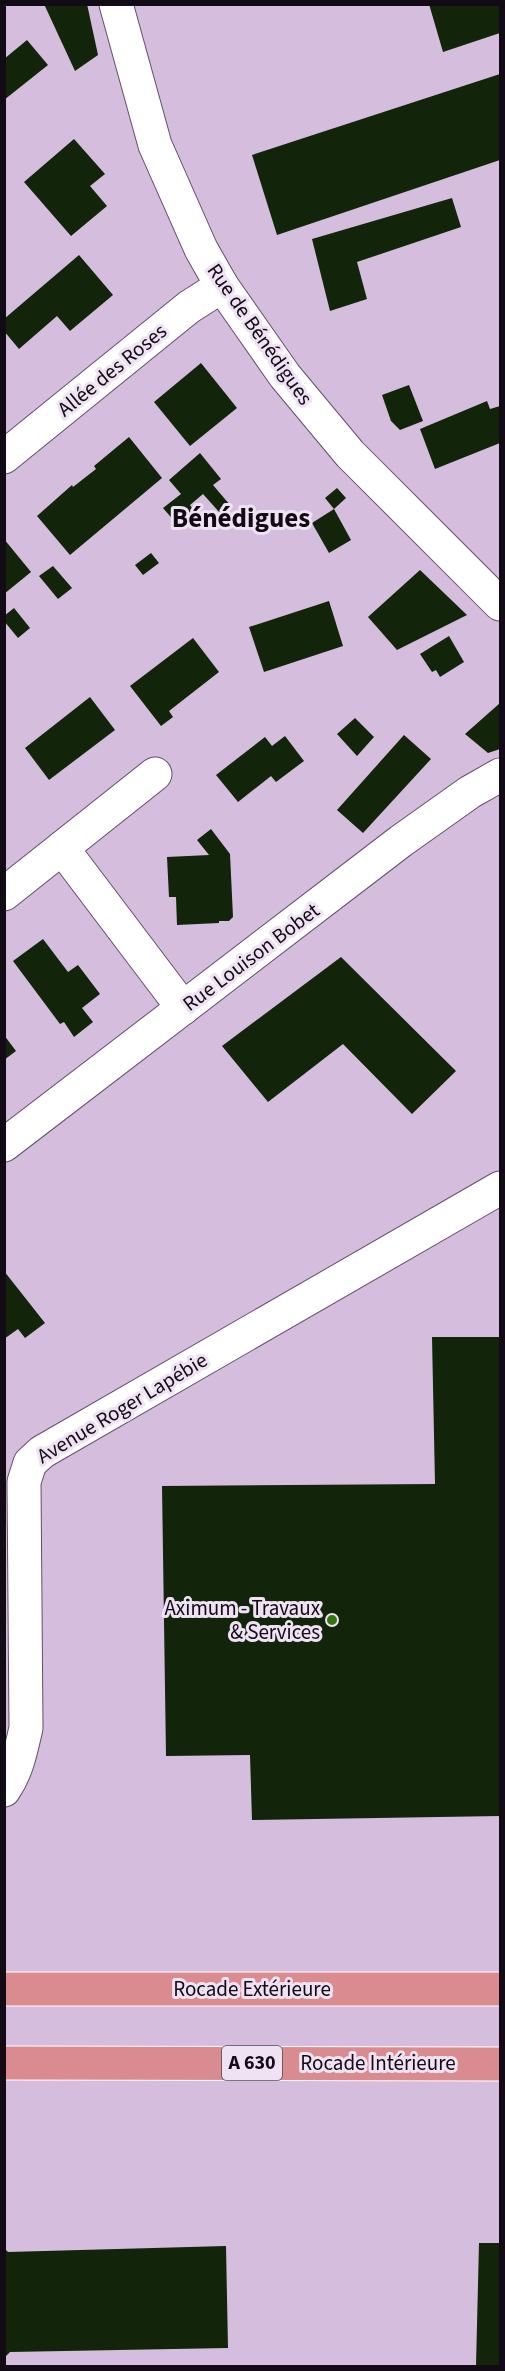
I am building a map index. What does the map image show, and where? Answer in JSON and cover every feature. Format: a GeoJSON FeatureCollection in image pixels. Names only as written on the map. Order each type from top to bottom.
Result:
{"type":"FeatureCollection","features":[{"type":"Feature","properties":{"kind":"highway","name":"Rocade Extérieure"},"geometry":{"type":"LineString","coordinates":[[4,1989],[501,1989]]}},
{"type":"Feature","properties":{"kind":"highway","name":"Rocade Intérieure"},"geometry":{"type":"LineString","coordinates":[[4,2062],[501,2064]]}},
{"type":"Feature","properties":{"kind":"street","name":"Rue de Bénédigues"},"geometry":{"type":"LineString","coordinates":[[116,4],[155,144],[201,249],[222,286],[285,375],[350,454],[501,604]]}},
{"type":"Feature","properties":{"kind":"street","name":"Allée des Roses"},"geometry":{"type":"LineString","coordinates":[[4,457],[189,307],[222,286]]}},
{"type":"Feature","properties":{"kind":"street"},"geometry":{"type":"LineString","coordinates":[[4,894],[155,774]]}},
{"type":"Feature","properties":{"kind":"street","name":"Rue Louison Bobet"},"geometry":{"type":"LineString","coordinates":[[4,1145],[401,841],[470,792],[501,775]]}},
{"type":"Feature","properties":{"kind":"street"},"geometry":{"type":"LineString","coordinates":[[62,848],[183,1008]]}},
{"type":"Feature","properties":{"kind":"street","name":"Avenue Roger Lapébie"},"geometry":{"type":"LineString","coordinates":[[4,1790],[13,1777],[21,1754],[26,1728],[24,1482],[30,1463],[42,1452],[501,1188]]}},
{"type":"Feature","properties":{"kind":"building"},"geometry":{"type":"Polygon","coordinates":[[[44,4],[87,4],[98,55],[75,71],[44,4]]]}},
{"type":"Feature","properties":{"kind":"building"},"geometry":{"type":"Polygon","coordinates":[[[429,4],[500,4],[500,33],[443,52],[429,4]]]}},
{"type":"Feature","properties":{"kind":"building"},"geometry":{"type":"Polygon","coordinates":[[[27,40],[48,65],[4,100],[4,59],[27,40]]]}},
{"type":"Feature","properties":{"kind":"building"},"geometry":{"type":"Polygon","coordinates":[[[500,74],[500,160],[277,235],[252,155],[500,74]]]}},
{"type":"Feature","properties":{"kind":"building"},"geometry":{"type":"Polygon","coordinates":[[[74,139],[105,174],[90,186],[107,206],[71,236],[24,182],[74,139]]]}},
{"type":"Feature","properties":{"kind":"building"},"geometry":{"type":"Polygon","coordinates":[[[452,198],[461,227],[357,262],[367,299],[330,311],[312,239],[452,198]]]}},
{"type":"Feature","properties":{"kind":"building"},"geometry":{"type":"Polygon","coordinates":[[[79,255],[113,295],[70,331],[57,316],[19,349],[4,331],[4,319],[79,255]]]}},
{"type":"Feature","properties":{"kind":"building"},"geometry":{"type":"Polygon","coordinates":[[[201,363],[237,408],[190,446],[154,402],[201,363]]]}},
{"type":"Feature","properties":{"kind":"building"},"geometry":{"type":"Polygon","coordinates":[[[409,385],[423,421],[400,430],[391,421],[382,395],[409,385]]]}},
{"type":"Feature","properties":{"kind":"building"},"geometry":{"type":"Polygon","coordinates":[[[487,401],[490,409],[500,406],[500,443],[435,469],[420,429],[487,401]]]}},
{"type":"Feature","properties":{"kind":"building"},"geometry":{"type":"Polygon","coordinates":[[[129,437],[162,478],[70,555],[37,516],[72,485],[73,487],[96,469],[94,466],[129,437]]]}},
{"type":"Feature","properties":{"kind":"building"},"geometry":{"type":"Polygon","coordinates":[[[200,453],[221,479],[213,485],[230,505],[220,513],[203,494],[190,505],[198,517],[182,530],[163,508],[181,494],[169,480],[200,453]]]}},
{"type":"Feature","properties":{"kind":"building"},"geometry":{"type":"Polygon","coordinates":[[[337,488],[346,498],[334,509],[325,498],[337,488]]]}},
{"type":"Feature","properties":{"kind":"building"},"geometry":{"type":"Polygon","coordinates":[[[334,509],[351,540],[329,553],[312,523],[334,509]]]}},
{"type":"Feature","properties":{"kind":"building"},"geometry":{"type":"Polygon","coordinates":[[[4,539],[31,572],[4,594],[4,539]]]}},
{"type":"Feature","properties":{"kind":"building"},"geometry":{"type":"Polygon","coordinates":[[[151,553],[159,563],[143,575],[135,565],[151,553]]]}},
{"type":"Feature","properties":{"kind":"building"},"geometry":{"type":"Polygon","coordinates":[[[53,566],[72,588],[58,599],[39,576],[53,566]]]}},
{"type":"Feature","properties":{"kind":"building"},"geometry":{"type":"Polygon","coordinates":[[[420,570],[467,615],[397,650],[368,617],[420,570]]]}},
{"type":"Feature","properties":{"kind":"building"},"geometry":{"type":"Polygon","coordinates":[[[329,601],[343,646],[264,672],[249,627],[329,601]]]}},
{"type":"Feature","properties":{"kind":"building"},"geometry":{"type":"Polygon","coordinates":[[[14,608],[30,628],[18,638],[4,621],[4,616],[14,608]]]}},
{"type":"Feature","properties":{"kind":"building"},"geometry":{"type":"Polygon","coordinates":[[[449,636],[464,662],[440,677],[436,670],[432,672],[420,654],[449,636]]]}},
{"type":"Feature","properties":{"kind":"building"},"geometry":{"type":"Polygon","coordinates":[[[193,638],[219,672],[169,711],[173,717],[161,726],[130,686],[193,638]]]}},
{"type":"Feature","properties":{"kind":"building"},"geometry":{"type":"Polygon","coordinates":[[[90,697],[115,730],[49,780],[25,748],[90,697]]]}},
{"type":"Feature","properties":{"kind":"building"},"geometry":{"type":"Polygon","coordinates":[[[500,703],[500,749],[488,753],[465,734],[500,703]]]}},
{"type":"Feature","properties":{"kind":"building"},"geometry":{"type":"Polygon","coordinates":[[[355,718],[374,737],[357,756],[337,734],[355,718]]]}},
{"type":"Feature","properties":{"kind":"building"},"geometry":{"type":"Polygon","coordinates":[[[404,735],[431,759],[363,833],[337,810],[404,735]]]}},
{"type":"Feature","properties":{"kind":"building"},"geometry":{"type":"Polygon","coordinates":[[[285,736],[304,761],[276,782],[271,776],[238,802],[216,775],[265,737],[272,746],[285,736]]]}},
{"type":"Feature","properties":{"kind":"building"},"geometry":{"type":"Polygon","coordinates":[[[211,829],[230,854],[233,917],[229,921],[219,921],[219,923],[177,925],[176,897],[169,897],[167,857],[209,855],[197,840],[211,829]]]}},
{"type":"Feature","properties":{"kind":"building"},"geometry":{"type":"Polygon","coordinates":[[[43,939],[68,972],[78,965],[100,994],[82,1008],[93,1022],[74,1037],[64,1022],[60,1024],[13,961],[43,939]]]}},
{"type":"Feature","properties":{"kind":"building"},"geometry":{"type":"Polygon","coordinates":[[[341,957],[456,1071],[412,1114],[343,1044],[268,1102],[222,1046],[341,957]]]}},
{"type":"Feature","properties":{"kind":"building"},"geometry":{"type":"Polygon","coordinates":[[[4,1035],[16,1051],[4,1060],[4,1035]]]}},
{"type":"Feature","properties":{"kind":"building"},"geometry":{"type":"Polygon","coordinates":[[[4,1271],[45,1323],[25,1338],[18,1329],[4,1339],[4,1271]]]}},
{"type":"Feature","properties":{"kind":"building","name":"Aximum - Travaux & Services"},"geometry":{"type":"Polygon","coordinates":[[[432,1337],[500,1337],[500,1816],[252,1820],[250,1755],[166,1756],[162,1486],[435,1484],[432,1337]]]}},
{"type":"Feature","properties":{"kind":"building"},"geometry":{"type":"Polygon","coordinates":[[[479,2243],[500,2243],[500,2366],[476,2366],[479,2243]]]}},
{"type":"Feature","properties":{"kind":"building"},"geometry":{"type":"Polygon","coordinates":[[[226,2246],[228,2348],[10,2352],[4,2358],[4,2248],[8,2252],[226,2246]]]}},
{"type":"Feature","properties":{"kind":"place","name":"Aximum - Travaux & Services"},"geometry":{"type":"Point","coordinates":[332,1620]}},
{"type":"Feature","properties":{"kind":"district","name":"Bénédigues"},"geometry":{"type":"Point","coordinates":[241,518]}}]}
